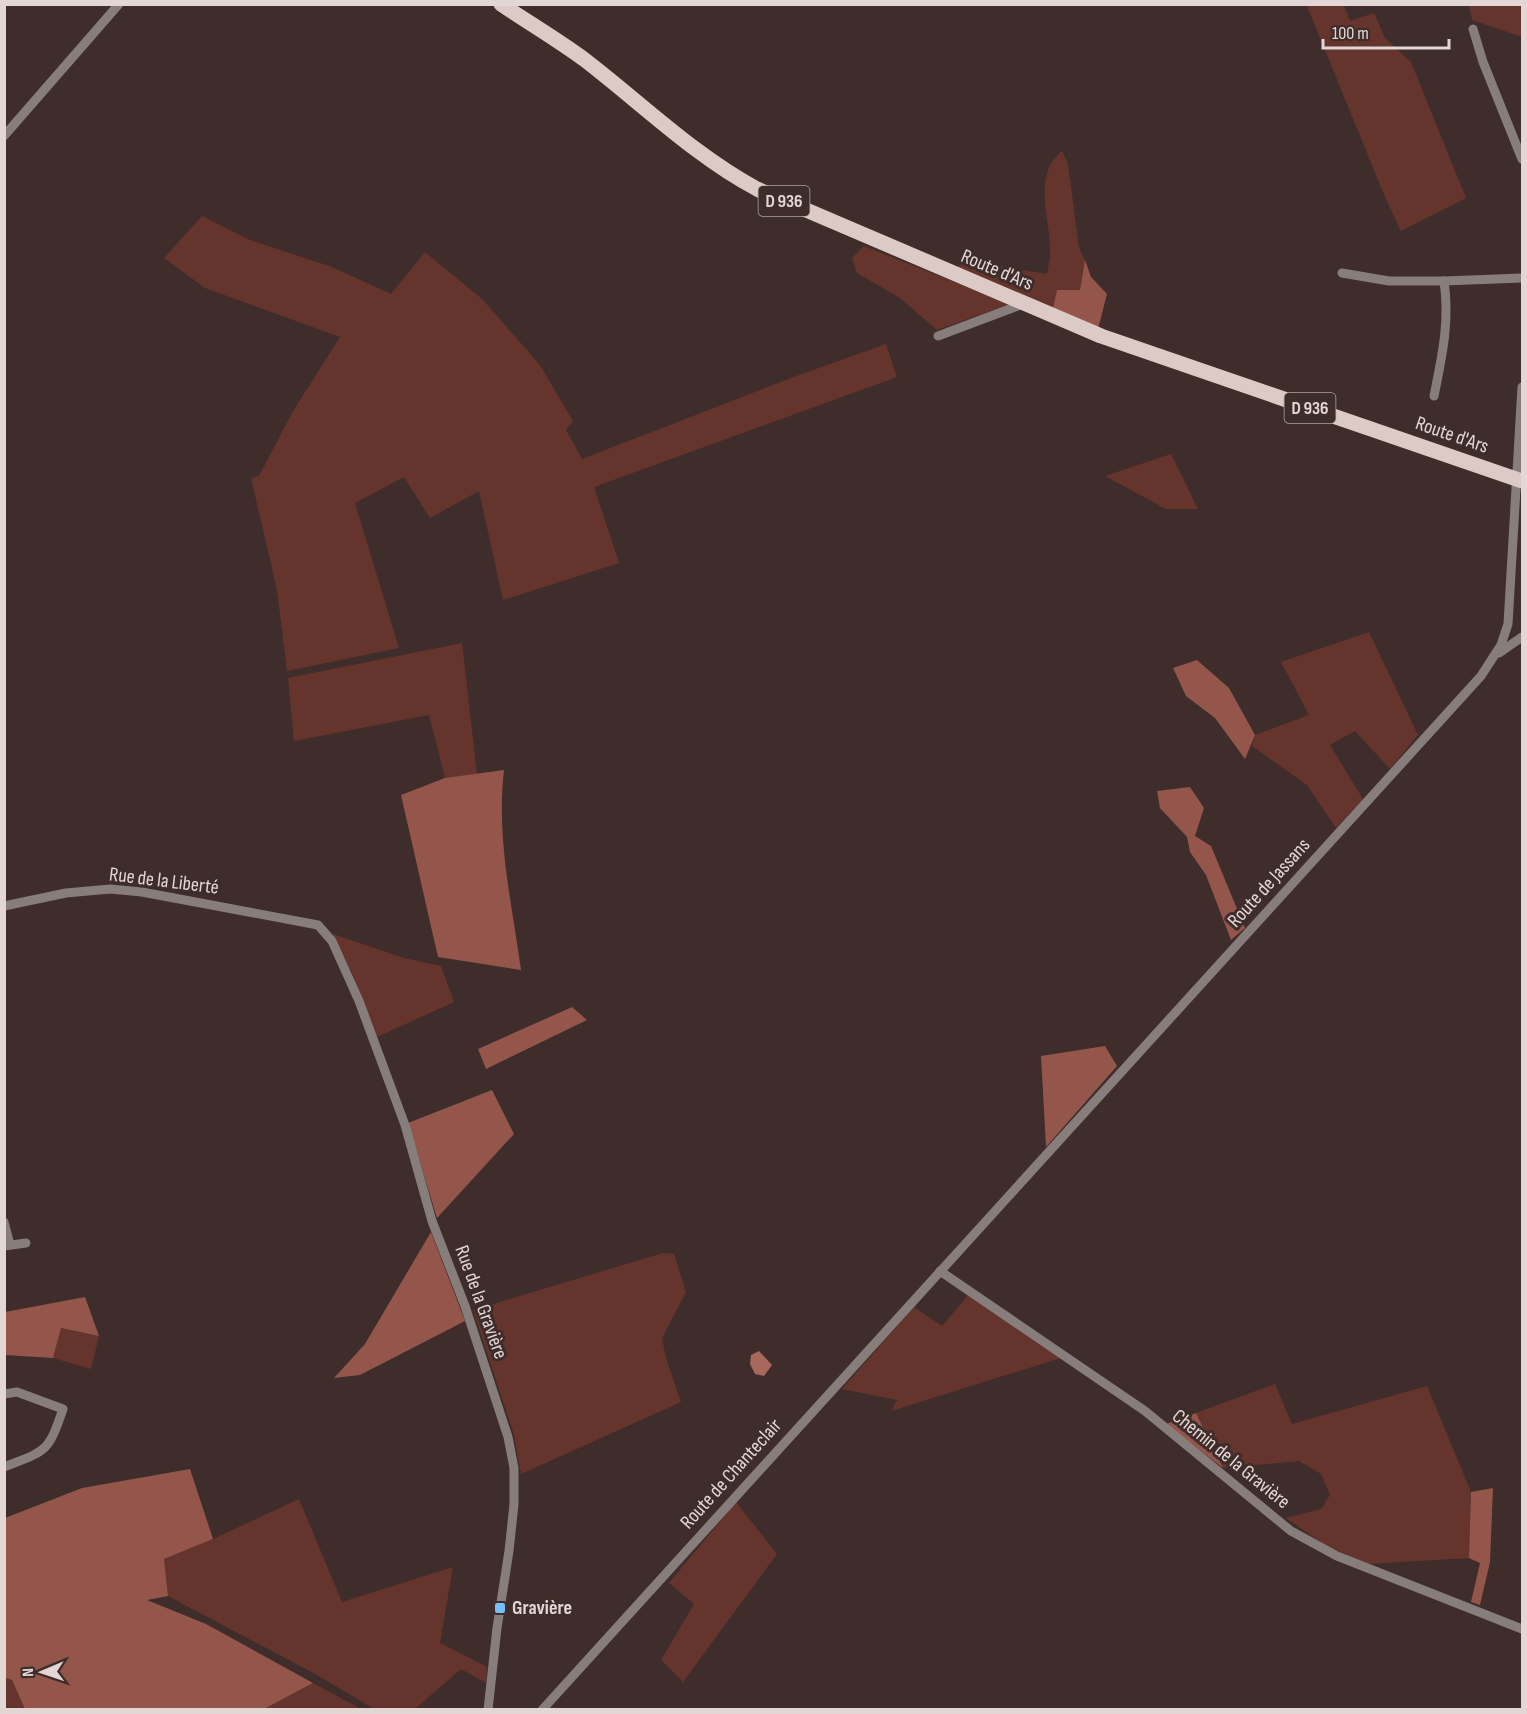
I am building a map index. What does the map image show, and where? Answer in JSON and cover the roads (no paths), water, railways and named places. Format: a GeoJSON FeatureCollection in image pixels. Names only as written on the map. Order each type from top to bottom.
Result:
{"type":"FeatureCollection","features":[{"type":"Feature","properties":{"kind":"main road","name":"Route d'Ars"},"geometry":{"type":"LineString","coordinates":[[501,4],[583,59],[686,141],[741,181],[1101,336],[1520,481]]}},
{"type":"Feature","properties":{"kind":"street"},"geometry":{"type":"LineString","coordinates":[[4,136],[119,4]]}},
{"type":"Feature","properties":{"kind":"street"},"geometry":{"type":"LineString","coordinates":[[1473,29],[1483,62],[1522,159]]}},
{"type":"Feature","properties":{"kind":"street"},"geometry":{"type":"LineString","coordinates":[[1342,273],[1389,281],[1522,278]]}},
{"type":"Feature","properties":{"kind":"street"},"geometry":{"type":"LineString","coordinates":[[1434,396],[1448,305],[1444,281]]}},
{"type":"Feature","properties":{"kind":"street"},"geometry":{"type":"LineString","coordinates":[[938,336],[1023,304]]}},
{"type":"Feature","properties":{"kind":"street","name":"Route de Jassans"},"geometry":{"type":"LineString","coordinates":[[948,1263],[1481,676],[1494,657],[1508,624],[1520,481],[1522,387]]}},
{"type":"Feature","properties":{"kind":"street"},"geometry":{"type":"LineString","coordinates":[[1494,657],[1522,637]]}},
{"type":"Feature","properties":{"kind":"street","name":"Rue de la Liberté"},"geometry":{"type":"LineString","coordinates":[[4,906],[66,893],[110,889],[142,892],[318,925]]}},
{"type":"Feature","properties":{"kind":"street","name":"Rue de la Gravière"},"geometry":{"type":"LineString","coordinates":[[318,925],[332,941],[363,1013],[405,1125],[432,1221],[465,1306],[508,1437],[514,1468],[514,1504],[509,1551],[496,1628],[488,1710]]}},
{"type":"Feature","properties":{"kind":"street"},"geometry":{"type":"LineString","coordinates":[[4,1222],[7,1246],[26,1243]]}},
{"type":"Feature","properties":{"kind":"street","name":"Route de Chanteclair"},"geometry":{"type":"LineString","coordinates":[[542,1710],[948,1263]]}},
{"type":"Feature","properties":{"kind":"street","name":"Chemin de la Gravière"},"geometry":{"type":"LineString","coordinates":[[940,1271],[1145,1411],[1291,1531],[1337,1556],[1522,1629]]}},
{"type":"Feature","properties":{"kind":"street"},"geometry":{"type":"LineString","coordinates":[[4,1394],[17,1392],[63,1409],[53,1438],[42,1452],[4,1467]]}},
{"type":"Feature","properties":{"kind":"place","name":"Gravière"},"geometry":{"type":"Point","coordinates":[500,1608]}}]}
